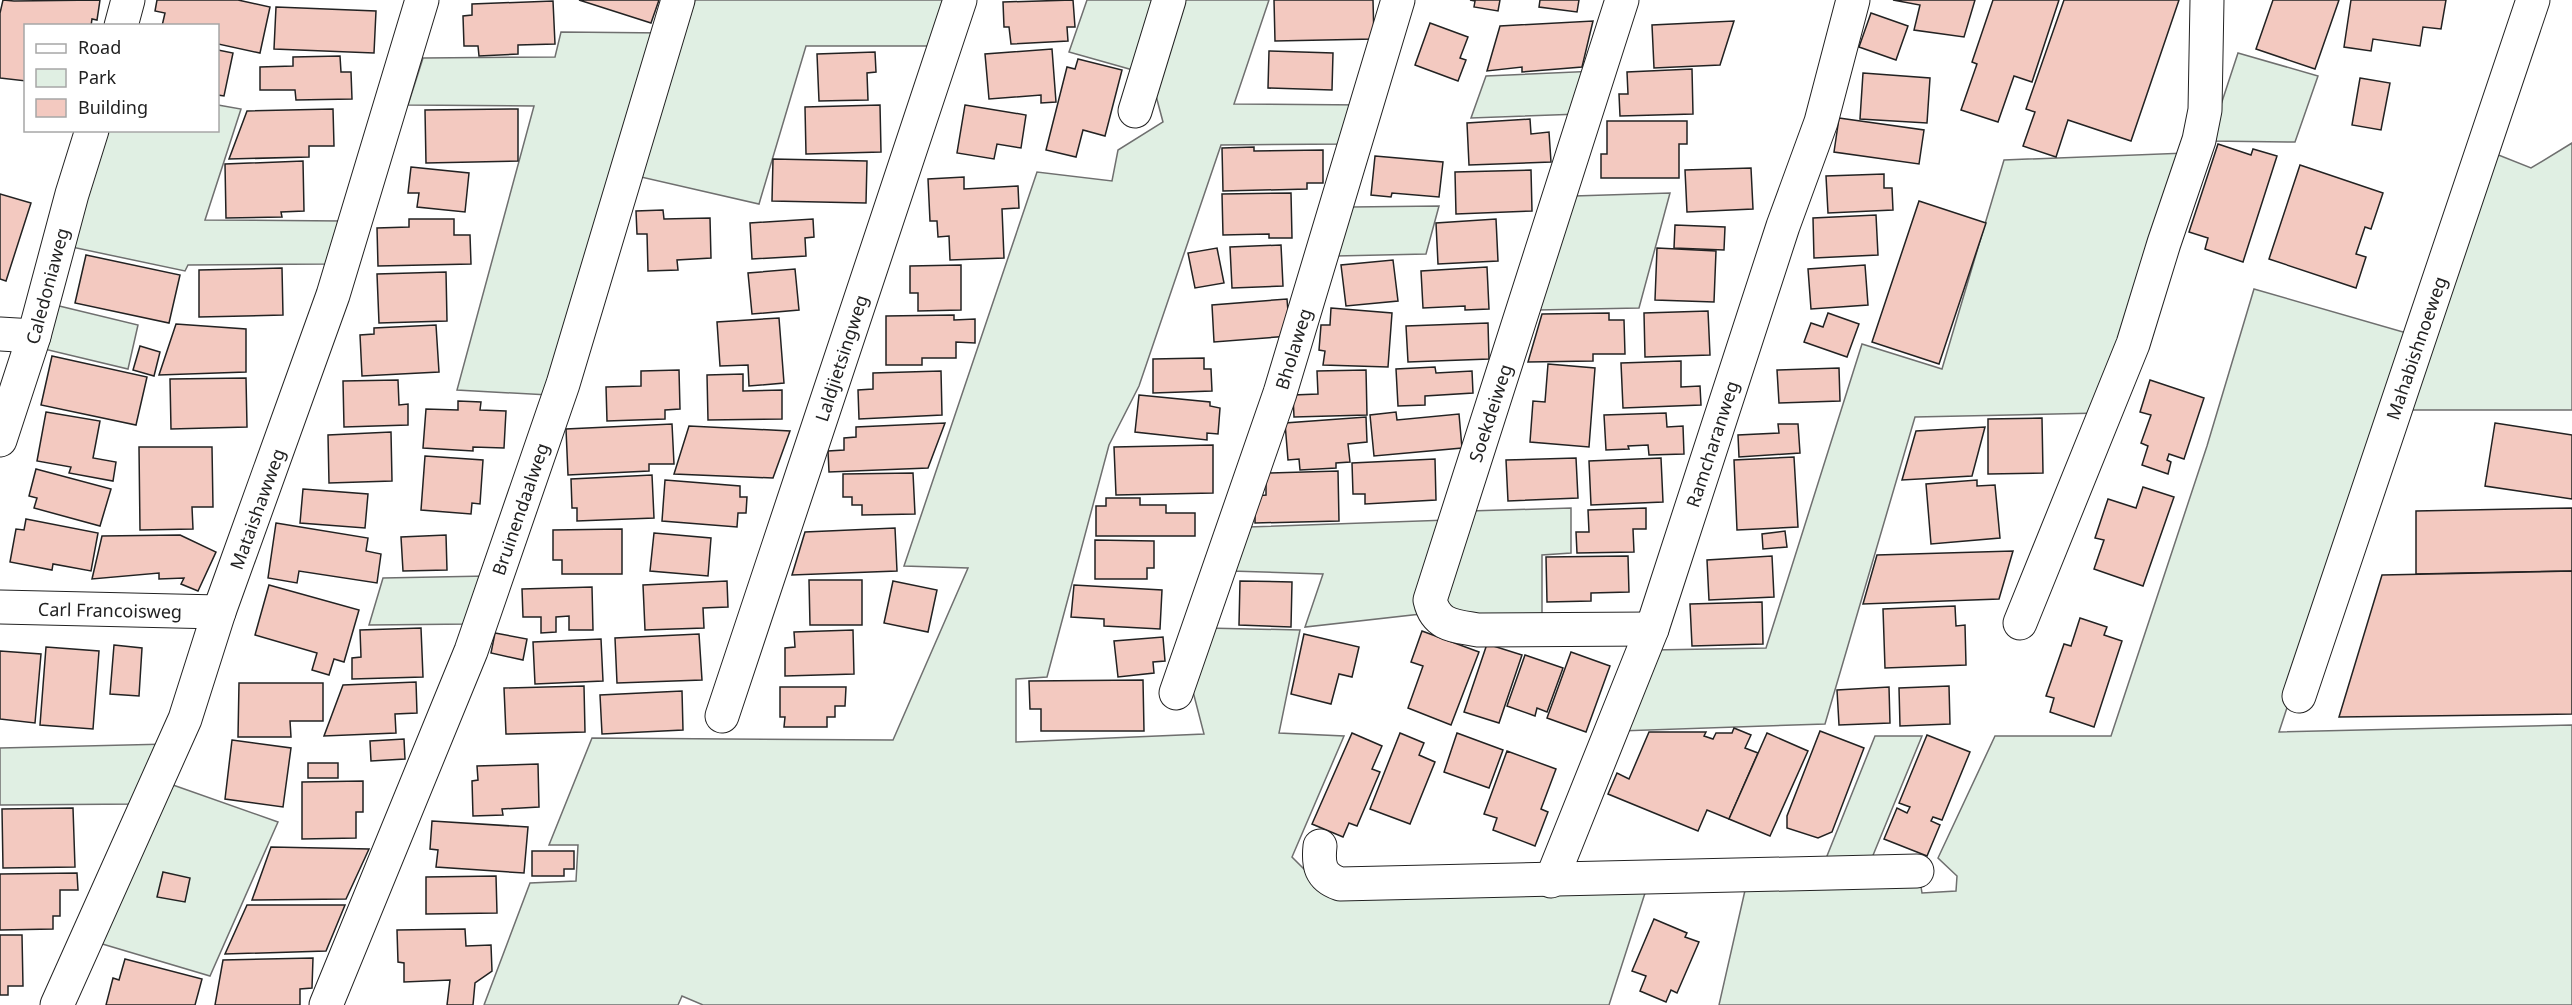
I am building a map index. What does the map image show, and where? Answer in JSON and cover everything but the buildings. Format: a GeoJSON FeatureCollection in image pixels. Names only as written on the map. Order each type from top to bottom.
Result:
{"type":"FeatureCollection","features":[{"type":"Feature","properties":{"kind":"street"},"geometry":{"type":"LineString","coordinates":[[122,24],[128,0]]}},
{"type":"Feature","properties":{"kind":"street","name":"Mataishawweg"},"geometry":{"type":"LineString","coordinates":[[57,1005],[185,719],[219,612],[333,295],[422,0]]}},
{"type":"Feature","properties":{"kind":"street","name":"Bruinendaalweg"},"geometry":{"type":"LineString","coordinates":[[326,1005],[471,651],[563,384],[678,0]]}},
{"type":"Feature","properties":{"kind":"street","name":"Laldjietsingweg"},"geometry":{"type":"LineString","coordinates":[[722,716],[960,0]]}},
{"type":"Feature","properties":{"kind":"street"},"geometry":{"type":"LineString","coordinates":[[1135,111],[1169,0]]}},
{"type":"Feature","properties":{"kind":"street","name":"Bholaweg"},"geometry":{"type":"LineString","coordinates":[[1176,693],[1280,393],[1398,0]]}},
{"type":"Feature","properties":{"kind":"street","name":"Soekdeiweg"},"geometry":{"type":"LineString","coordinates":[[1622,0],[1430,600],[1432,610],[1440,620],[1450,625],[1478,630],[1652,629]]}},
{"type":"Feature","properties":{"kind":"street","name":"Ramcharanweg"},"geometry":{"type":"LineString","coordinates":[[1551,880],[1652,629],[1783,226],[1821,122],[1852,0]]}},
{"type":"Feature","properties":{"kind":"street"},"geometry":{"type":"LineString","coordinates":[[2020,623],[2133,344],[2199,140],[2205,110],[2207,0]]}},
{"type":"Feature","properties":{"kind":"street","name":"Mahabishnoeweg"},"geometry":{"type":"LineString","coordinates":[[2299,696],[2532,0]]}},
{"type":"Feature","properties":{"kind":"street","name":"Caledoniaweg"},"geometry":{"type":"LineString","coordinates":[[0,440],[34,336],[72,194],[91,132]]}},
{"type":"Feature","properties":{"kind":"street"},"geometry":{"type":"LineString","coordinates":[[0,334],[34,336]]}},
{"type":"Feature","properties":{"kind":"street","name":"Carl Francoisweg"},"geometry":{"type":"LineString","coordinates":[[0,607],[219,612]]}},
{"type":"Feature","properties":{"kind":"street"},"geometry":{"type":"LineString","coordinates":[[1320,846],[1318,859],[1322,872],[1328,880],[1340,884],[1917,872]]}},
{"type":"Feature","properties":{"kind":"green space"},"geometry":{"type":"Polygon","coordinates":[[[695,0],[953,0],[937,46],[806,46],[759,204],[641,177],[695,0]]]}},
{"type":"Feature","properties":{"kind":"green space"},"geometry":{"type":"Polygon","coordinates":[[[1087,0],[1164,0],[1140,72],[1069,52],[1087,0]]]}},
{"type":"Feature","properties":{"kind":"green space"},"geometry":{"type":"Polygon","coordinates":[[[1176,0],[1269,0],[1234,104],[1365,105],[1351,144],[1221,145],[1139,386],[1109,445],[1047,677],[1016,679],[1016,742],[1204,734],[1190,680],[1206,628],[1300,630],[1279,733],[1344,736],[1292,857],[1328,893],[1646,890],[1609,1005],[703,1005],[682,996],[678,1005],[484,1005],[530,883],[576,881],[578,845],[549,845],[592,738],[893,740],[968,568],[904,566],[1037,172],[1112,181],[1118,150],[1163,122],[1151,77],[1176,0]]]}},
{"type":"Feature","properties":{"kind":"green space"},"geometry":{"type":"Polygon","coordinates":[[[561,32],[666,33],[549,395],[457,390],[534,106],[408,105],[423,58],[555,57],[561,32]]]}},
{"type":"Feature","properties":{"kind":"green space"},"geometry":{"type":"Polygon","coordinates":[[[2238,53],[2318,76],[2295,142],[2209,141],[2238,53]]]}},
{"type":"Feature","properties":{"kind":"green space"},"geometry":{"type":"Polygon","coordinates":[[[1597,71],[1580,114],[1471,118],[1486,76],[1597,71]]]}},
{"type":"Feature","properties":{"kind":"green space"},"geometry":{"type":"Polygon","coordinates":[[[219,105],[241,109],[205,220],[342,221],[328,264],[188,265],[185,271],[67,246],[103,132],[219,132],[219,105]]]}},
{"type":"Feature","properties":{"kind":"green space"},"geometry":{"type":"Polygon","coordinates":[[[2572,143],[2572,410],[2411,410],[2496,154],[2531,168],[2572,143]]]}},
{"type":"Feature","properties":{"kind":"green space"},"geometry":{"type":"Polygon","coordinates":[[[2186,153],[2100,413],[1915,417],[1825,724],[1620,731],[1653,650],[1766,648],[1862,344],[1942,369],[2004,160],[2186,153]]]}},
{"type":"Feature","properties":{"kind":"green space"},"geometry":{"type":"Polygon","coordinates":[[[1670,193],[1639,308],[1537,310],[1574,196],[1670,193]]]}},
{"type":"Feature","properties":{"kind":"green space"},"geometry":{"type":"Polygon","coordinates":[[[1439,206],[1426,254],[1336,256],[1351,207],[1439,206]]]}},
{"type":"Feature","properties":{"kind":"green space"},"geometry":{"type":"Polygon","coordinates":[[[2254,289],[2410,334],[2279,732],[2572,725],[2572,1005],[1719,1005],[1746,886],[1920,880],[1922,893],[1956,891],[1957,876],[1938,858],[1995,736],[2111,736],[2207,446],[2254,289]]]}},
{"type":"Feature","properties":{"kind":"green space"},"geometry":{"type":"Polygon","coordinates":[[[51,304],[138,325],[128,369],[40,348],[51,304]]]}},
{"type":"Feature","properties":{"kind":"green space"},"geometry":{"type":"Polygon","coordinates":[[[1571,508],[1571,553],[1542,555],[1542,621],[1449,613],[1443,594],[1469,511],[1571,508]]]}},
{"type":"Feature","properties":{"kind":"green space"},"geometry":{"type":"Polygon","coordinates":[[[1448,520],[1421,614],[1305,627],[1323,574],[1231,571],[1247,527],[1448,520]]]}},
{"type":"Feature","properties":{"kind":"green space"},"geometry":{"type":"Polygon","coordinates":[[[487,576],[471,624],[369,625],[383,578],[487,576]]]}},
{"type":"Feature","properties":{"kind":"green space"},"geometry":{"type":"Polygon","coordinates":[[[1875,736],[1922,736],[1869,865],[1823,866],[1875,736]]]}},
{"type":"Feature","properties":{"kind":"green space"},"geometry":{"type":"Polygon","coordinates":[[[168,744],[139,804],[0,805],[0,748],[168,744]]]}},
{"type":"Feature","properties":{"kind":"green space"},"geometry":{"type":"Polygon","coordinates":[[[173,785],[278,822],[210,976],[99,943],[173,785]]]}}]}
